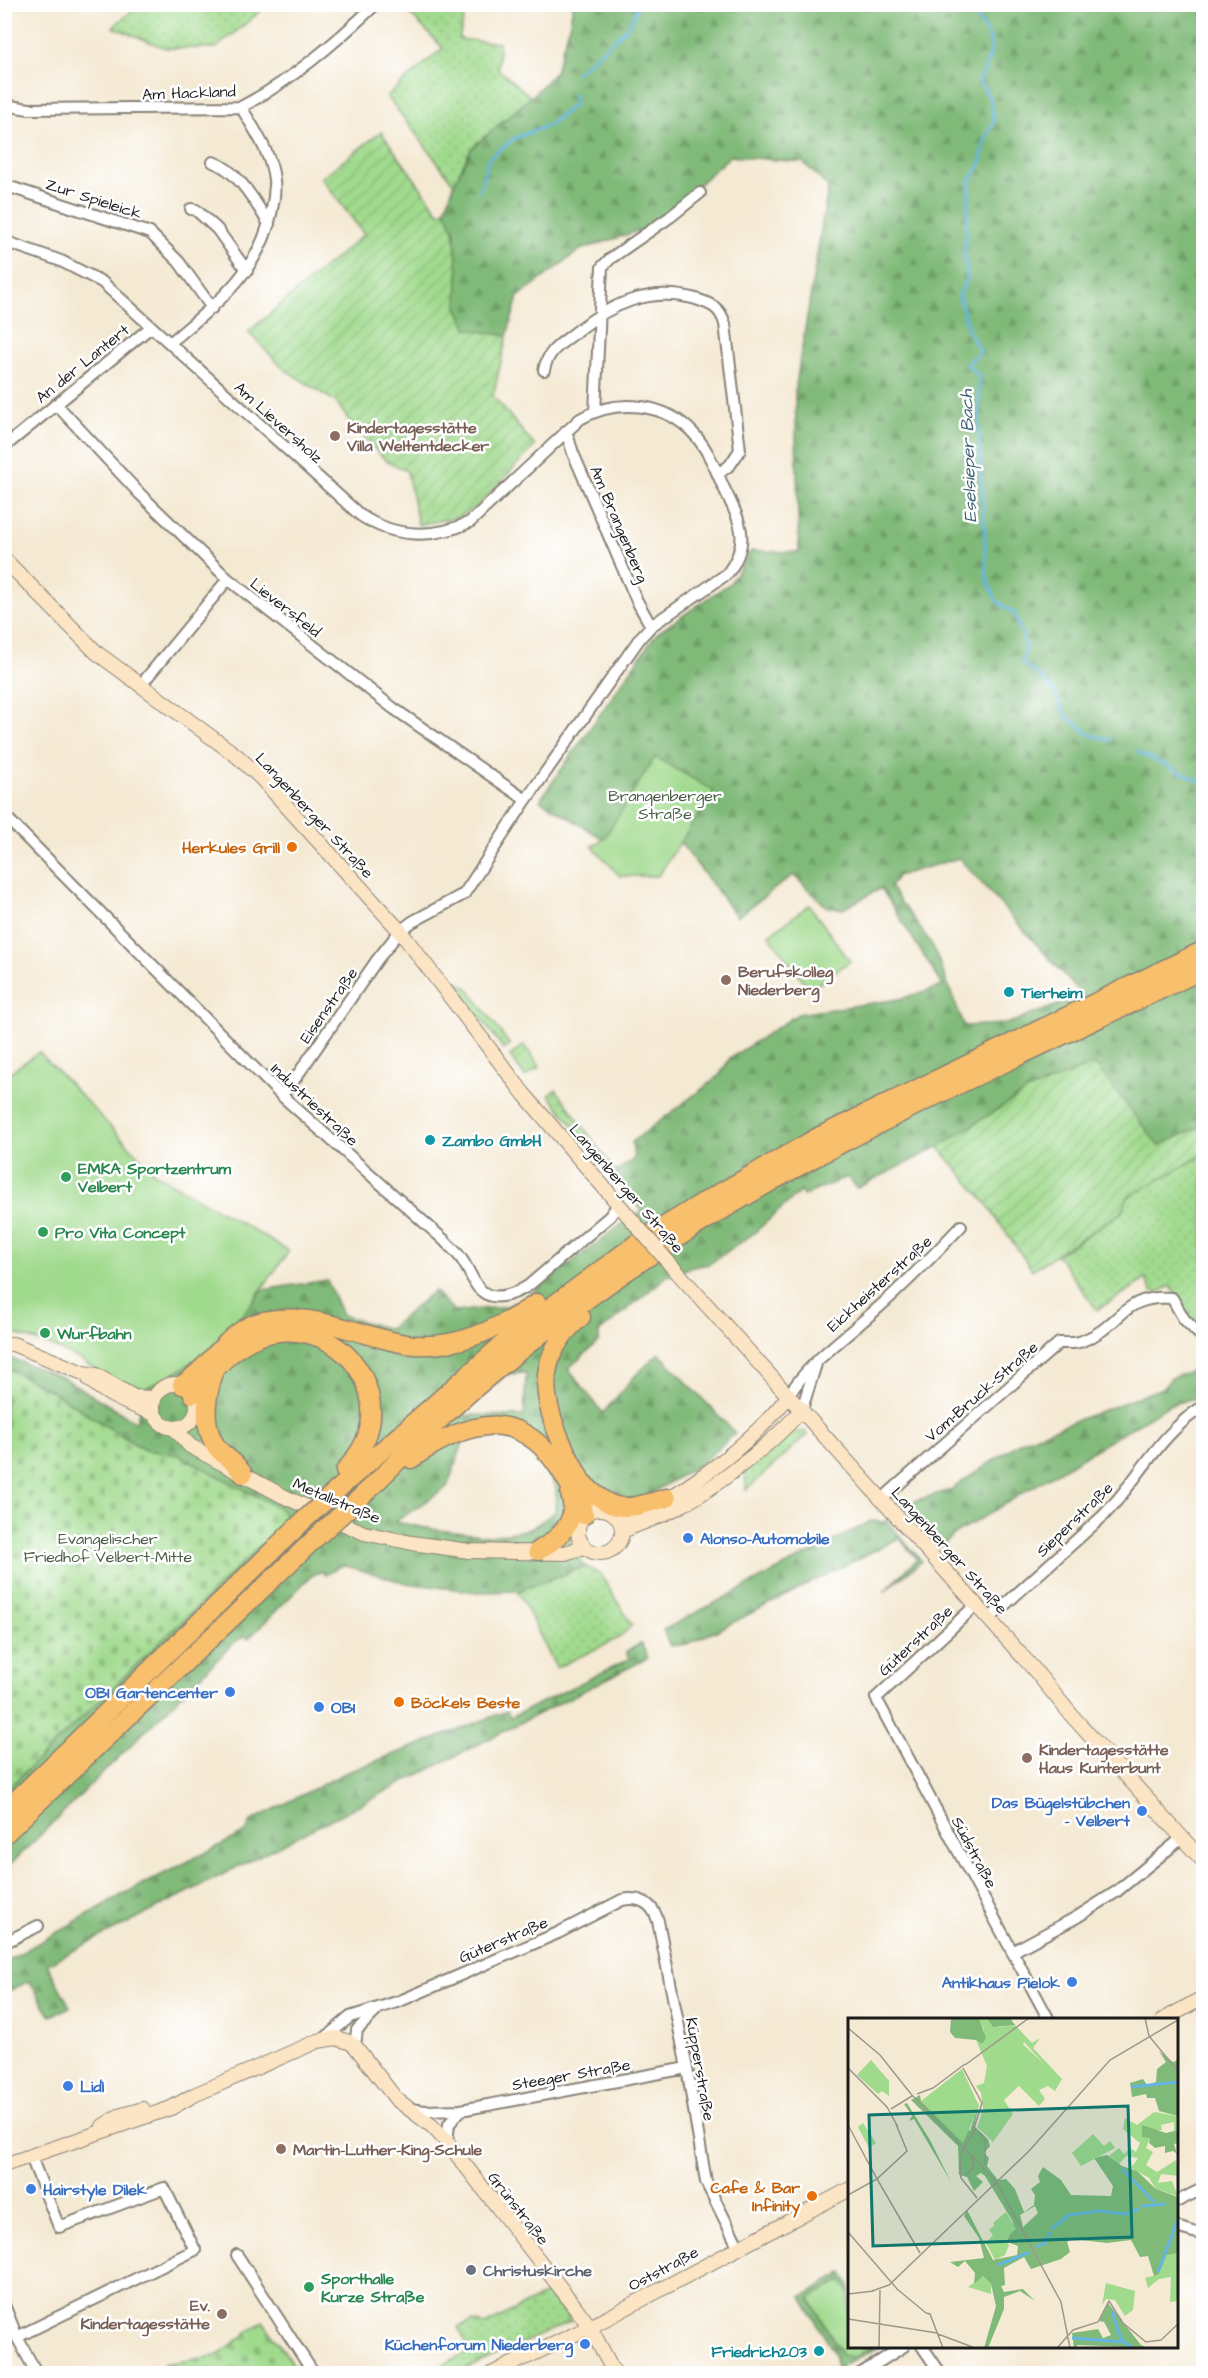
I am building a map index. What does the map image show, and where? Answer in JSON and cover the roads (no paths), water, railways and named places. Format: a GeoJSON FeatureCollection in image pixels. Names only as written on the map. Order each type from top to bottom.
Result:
{"type":"FeatureCollection","features":[{"type":"Feature","properties":{"kind":"highway"},"geometry":{"type":"LineString","coordinates":[[4,1835],[376,1484],[435,1424],[593,1295],[712,1216],[783,1175],[1164,978],[1203,950]]}},
{"type":"Feature","properties":{"kind":"highway"},"geometry":{"type":"LineString","coordinates":[[4,1812],[328,1498],[513,1335],[636,1244],[702,1203],[820,1136],[1164,978],[1203,969]]}},
{"type":"Feature","properties":{"kind":"highway"},"geometry":{"type":"LineString","coordinates":[[188,1389],[194,1376],[236,1334],[262,1321],[300,1318],[406,1344],[430,1345],[455,1342],[479,1335],[521,1314],[543,1299],[565,1295]]}},
{"type":"Feature","properties":{"kind":"highway"},"geometry":{"type":"LineString","coordinates":[[586,1518],[581,1481],[551,1421],[546,1383],[554,1347],[566,1330],[585,1313],[593,1295]]}},
{"type":"Feature","properties":{"kind":"highway"},"geometry":{"type":"LineString","coordinates":[[188,1389],[245,1343],[258,1337],[284,1331],[312,1334],[338,1346],[358,1368],[365,1381],[369,1394],[371,1419],[365,1444],[328,1498]]}},
{"type":"Feature","properties":{"kind":"highway"},"geometry":{"type":"LineString","coordinates":[[214,1370],[207,1397],[208,1426],[222,1453],[234,1461],[243,1474]]}},
{"type":"Feature","properties":{"kind":"highway"},"geometry":{"type":"LineString","coordinates":[[376,1484],[447,1437],[463,1430],[482,1426],[501,1426],[518,1430],[532,1437],[544,1448],[579,1500],[586,1518]]}},
{"type":"Feature","properties":{"kind":"highway"},"geometry":{"type":"LineString","coordinates":[[538,1551],[554,1542],[567,1527],[572,1515],[572,1498],[560,1470]]}},
{"type":"Feature","properties":{"kind":"highway"},"geometry":{"type":"LineString","coordinates":[[581,1481],[604,1503],[615,1506],[628,1508],[667,1498]]}},
{"type":"Feature","properties":{"kind":"main road","name":"Langenberger Straße"},"geometry":{"type":"LineString","coordinates":[[4,559],[97,653],[237,756],[261,778],[400,931],[524,1094],[669,1263],[882,1498],[1203,1862]]}},
{"type":"Feature","properties":{"kind":"main road"},"geometry":{"type":"LineString","coordinates":[[4,1344],[12,1344],[83,1373],[96,1375],[134,1397],[153,1398]]}},
{"type":"Feature","properties":{"kind":"main road"},"geometry":{"type":"LineString","coordinates":[[83,1373],[104,1393],[154,1414],[165,1426],[176,1429],[190,1423],[196,1412],[196,1400],[188,1389],[172,1384],[163,1387],[153,1398],[154,1414]]}},
{"type":"Feature","properties":{"kind":"main road"},"geometry":{"type":"LineString","coordinates":[[621,1525],[609,1510],[586,1518],[579,1540],[592,1552],[609,1552],[616,1547],[621,1525],[630,1516],[667,1498],[723,1459],[778,1410],[789,1395]]}},
{"type":"Feature","properties":{"kind":"main road"},"geometry":{"type":"LineString","coordinates":[[621,1525],[675,1509],[703,1492],[790,1424],[802,1409]]}},
{"type":"Feature","properties":{"kind":"main road"},"geometry":{"type":"LineString","coordinates":[[190,1423],[204,1453]]}},
{"type":"Feature","properties":{"kind":"main road","name":"Metallstraße"},"geometry":{"type":"LineString","coordinates":[[176,1429],[190,1446],[283,1496],[364,1533],[412,1543],[470,1551],[565,1553],[584,1547]]}},
{"type":"Feature","properties":{"kind":"main road","name":"Metallstraße"},"geometry":{"type":"LineString","coordinates":[[538,1551],[563,1543],[586,1518]]}},
{"type":"Feature","properties":{"kind":"main road"},"geometry":{"type":"LineString","coordinates":[[1165,2018],[1203,1997]]}},
{"type":"Feature","properties":{"kind":"main road"},"geometry":{"type":"LineString","coordinates":[[325,2038],[342,2039],[356,2046]]}},
{"type":"Feature","properties":{"kind":"main road","name":"Güterstraße"},"geometry":{"type":"LineString","coordinates":[[4,2165],[171,2108],[194,2095],[325,2038]]}},
{"type":"Feature","properties":{"kind":"main road","name":"Grünstraße"},"geometry":{"type":"LineString","coordinates":[[356,2046],[396,2099],[406,2109],[432,2126],[447,2142],[590,2326],[615,2373]]}},
{"type":"Feature","properties":{"kind":"main road","name":"Oststraße"},"geometry":{"type":"LineString","coordinates":[[491,2373],[590,2326],[848,2190]]}},
{"type":"Feature","properties":{"kind":"street","name":"Am Hackland"},"geometry":{"type":"LineString","coordinates":[[4,105],[29,109],[241,107],[257,99],[306,64],[376,4]]}},
{"type":"Feature","properties":{"kind":"street"},"geometry":{"type":"LineString","coordinates":[[170,343],[212,308],[247,271],[259,251],[269,224],[275,194],[273,173],[266,151],[241,107]]}},
{"type":"Feature","properties":{"kind":"street"},"geometry":{"type":"LineString","coordinates":[[213,162],[222,165],[235,177],[269,224]]}},
{"type":"Feature","properties":{"kind":"street","name":"Zur Spieleick"},"geometry":{"type":"LineString","coordinates":[[4,185],[150,233],[179,262],[212,308]]}},
{"type":"Feature","properties":{"kind":"street"},"geometry":{"type":"LineString","coordinates":[[595,412],[602,267],[611,258],[670,218],[700,193]]}},
{"type":"Feature","properties":{"kind":"street"},"geometry":{"type":"LineString","coordinates":[[191,209],[196,210],[217,230],[247,271]]}},
{"type":"Feature","properties":{"kind":"street","name":"Am Lieversholz"},"geometry":{"type":"LineString","coordinates":[[4,241],[62,261],[102,282],[360,515],[383,529],[425,534],[449,530],[471,522],[566,431]]}},
{"type":"Feature","properties":{"kind":"street"},"geometry":{"type":"LineString","coordinates":[[544,370],[547,357],[600,313],[615,305],[653,295],[691,298],[720,310],[725,324],[740,450],[730,465],[718,474]]}},
{"type":"Feature","properties":{"kind":"street","name":"An der Lantert"},"geometry":{"type":"LineString","coordinates":[[4,447],[151,327]]}},
{"type":"Feature","properties":{"kind":"street","name":"Lieversfeld"},"geometry":{"type":"LineString","coordinates":[[56,404],[140,494],[228,579],[393,708],[526,800]]}},
{"type":"Feature","properties":{"kind":"street"},"geometry":{"type":"LineString","coordinates":[[400,931],[464,894],[526,800],[631,650],[651,626],[727,574],[736,563],[741,549],[740,522],[718,474],[693,433],[676,419],[650,408],[634,405],[614,407],[580,419],[566,431]]}},
{"type":"Feature","properties":{"kind":"street","name":"Am Brangenberg"},"geometry":{"type":"LineString","coordinates":[[566,431],[573,453],[628,581],[651,626]]}},
{"type":"Feature","properties":{"kind":"street"},"geometry":{"type":"LineString","coordinates":[[140,686],[228,579]]}},
{"type":"Feature","properties":{"kind":"street","name":"Industriestraße"},"geometry":{"type":"LineString","coordinates":[[4,815],[281,1095],[444,1240],[460,1257],[478,1287],[488,1294],[500,1297],[514,1294],[528,1286],[609,1216],[619,1203]]}},
{"type":"Feature","properties":{"kind":"street","name":"Eisenstraße"},"geometry":{"type":"LineString","coordinates":[[281,1095],[290,1086],[377,960],[400,931]]}},
{"type":"Feature","properties":{"kind":"street","name":"Eickheisterstraße"},"geometry":{"type":"LineString","coordinates":[[789,1395],[798,1380],[839,1340],[863,1322],[920,1270],[961,1227]]}},
{"type":"Feature","properties":{"kind":"street","name":"Vom-Bruck-Straße"},"geometry":{"type":"LineString","coordinates":[[882,1498],[1059,1343],[1081,1342],[1098,1332],[1138,1301],[1152,1297],[1172,1298],[1184,1319],[1203,1339]]}},
{"type":"Feature","properties":{"kind":"street","name":"Eickheisterstraße"},"geometry":{"type":"LineString","coordinates":[[802,1409],[818,1361]]}},
{"type":"Feature","properties":{"kind":"street","name":"Sieperstraße"},"geometry":{"type":"LineString","coordinates":[[989,1619],[1103,1516],[1171,1431],[1201,1407]]}},
{"type":"Feature","properties":{"kind":"street","name":"Güterstraße"},"geometry":{"type":"LineString","coordinates":[[876,1698],[976,1605]]}},
{"type":"Feature","properties":{"kind":"street","name":"Südstraße"},"geometry":{"type":"LineString","coordinates":[[876,1698],[1047,2018]]}},
{"type":"Feature","properties":{"kind":"street"},"geometry":{"type":"LineString","coordinates":[[1012,1952],[1077,1917],[1116,1892],[1182,1838]]}},
{"type":"Feature","properties":{"kind":"street","name":"Güterstraße"},"geometry":{"type":"LineString","coordinates":[[325,2038],[350,2018],[381,2008],[558,1933],[622,1900],[636,1899]]}},
{"type":"Feature","properties":{"kind":"street","name":"Küpperstraße"},"geometry":{"type":"LineString","coordinates":[[636,1899],[651,1906],[658,1921],[687,2068],[706,2182],[739,2248]]}},
{"type":"Feature","properties":{"kind":"street"},"geometry":{"type":"LineString","coordinates":[[4,1943],[38,1926]]}},
{"type":"Feature","properties":{"kind":"street","name":"Güterstraße"},"geometry":{"type":"LineString","coordinates":[[356,2046],[355,2034],[359,2027],[381,2008]]}},
{"type":"Feature","properties":{"kind":"street","name":"Steeger Straße"},"geometry":{"type":"LineString","coordinates":[[406,2109],[460,2110],[687,2068]]}},
{"type":"Feature","properties":{"kind":"street"},"geometry":{"type":"LineString","coordinates":[[447,2142],[449,2124],[460,2110]]}},
{"type":"Feature","properties":{"kind":"street"},"geometry":{"type":"LineString","coordinates":[[17,2337],[195,2250],[164,2188],[59,2227],[31,2157]]}},
{"type":"Feature","properties":{"kind":"street"},"geometry":{"type":"LineString","coordinates":[[1178,2201],[1203,2188]]}},
{"type":"Feature","properties":{"kind":"street"},"geometry":{"type":"LineString","coordinates":[[1178,2227],[1203,2235]]}},
{"type":"Feature","properties":{"kind":"street"},"geometry":{"type":"LineString","coordinates":[[237,2255],[314,2373]]}},
{"type":"Feature","properties":{"kind":"street"},"geometry":{"type":"LineString","coordinates":[[4,2305],[17,2337],[37,2373]]}},
{"type":"Feature","properties":{"kind":"street"},"geometry":{"type":"LineString","coordinates":[[860,2373],[901,2348]]}},
{"type":"Feature","properties":{"kind":"street"},"geometry":{"type":"LineString","coordinates":[[923,2348],[942,2373]]}},
{"type":"Feature","properties":{"kind":"waterway"},"geometry":{"type":"LineString","coordinates":[[576,73],[627,28],[639,4]]}},
{"type":"Feature","properties":{"kind":"waterway","name":"Eselsieper Bach"},"geometry":{"type":"LineString","coordinates":[[977,4],[976,17],[988,35],[991,48],[988,62],[979,81],[990,98],[994,121],[985,139],[981,163],[970,181],[964,256],[968,277],[959,295],[969,333],[981,352],[966,364],[979,376],[979,439],[987,578],[996,600],[1015,614],[1026,647],[1022,663],[1054,691],[1066,716],[1091,735],[1110,740]]}},
{"type":"Feature","properties":{"kind":"waterway"},"geometry":{"type":"LineString","coordinates":[[480,190],[489,158],[515,138],[549,125],[574,105],[574,94]]}},
{"type":"Feature","properties":{"kind":"waterway","name":"Eselsieper Bach"},"geometry":{"type":"LineString","coordinates":[[1137,752],[1204,783]]}},
{"type":"Feature","properties":{"kind":"place","name":"Kindertagesstätte Villa Weltentdecker"},"geometry":{"type":"Point","coordinates":[335,436]}},
{"type":"Feature","properties":{"kind":"place","name":"Herkules Grill"},"geometry":{"type":"Point","coordinates":[292,847]}},
{"type":"Feature","properties":{"kind":"place","name":"Berufskolleg Niederberg"},"geometry":{"type":"Point","coordinates":[726,980]}},
{"type":"Feature","properties":{"kind":"place","name":"Tierheim"},"geometry":{"type":"Point","coordinates":[1009,992]}},
{"type":"Feature","properties":{"kind":"place","name":"Zambo GmbH"},"geometry":{"type":"Point","coordinates":[430,1140]}},
{"type":"Feature","properties":{"kind":"place","name":"EMKA Sportzentrum Velbert"},"geometry":{"type":"Point","coordinates":[66,1177]}},
{"type":"Feature","properties":{"kind":"place","name":"Pro Vita Concept"},"geometry":{"type":"Point","coordinates":[43,1232]}},
{"type":"Feature","properties":{"kind":"place","name":"Wurfbahn"},"geometry":{"type":"Point","coordinates":[45,1333]}},
{"type":"Feature","properties":{"kind":"place","name":"Alonso-Automobile"},"geometry":{"type":"Point","coordinates":[688,1538]}},
{"type":"Feature","properties":{"kind":"place","name":"OBI Gartencenter"},"geometry":{"type":"Point","coordinates":[230,1692]}},
{"type":"Feature","properties":{"kind":"place","name":"Böckels Beste"},"geometry":{"type":"Point","coordinates":[399,1702]}},
{"type":"Feature","properties":{"kind":"place","name":"OBI"},"geometry":{"type":"Point","coordinates":[319,1707]}},
{"type":"Feature","properties":{"kind":"place","name":"Kindertagesstätte Haus Kunterbunt"},"geometry":{"type":"Point","coordinates":[1027,1758]}},
{"type":"Feature","properties":{"kind":"place","name":"Das Bügelstübchen - Velbert"},"geometry":{"type":"Point","coordinates":[1142,1811]}},
{"type":"Feature","properties":{"kind":"place","name":"Antikhaus Pielok"},"geometry":{"type":"Point","coordinates":[1072,1982]}},
{"type":"Feature","properties":{"kind":"place","name":"Lidl"},"geometry":{"type":"Point","coordinates":[68,2086]}},
{"type":"Feature","properties":{"kind":"place","name":"Martin-Luther-King-Schule"},"geometry":{"type":"Point","coordinates":[281,2149]}},
{"type":"Feature","properties":{"kind":"place","name":"Hairstyle Dilek"},"geometry":{"type":"Point","coordinates":[31,2189]}},
{"type":"Feature","properties":{"kind":"place","name":"Cafe & Bar Infinity"},"geometry":{"type":"Point","coordinates":[812,2196]}},
{"type":"Feature","properties":{"kind":"place","name":"Christuskirche"},"geometry":{"type":"Point","coordinates":[471,2270]}},
{"type":"Feature","properties":{"kind":"place","name":"Sporthalle Kurze Straße"},"geometry":{"type":"Point","coordinates":[309,2287]}},
{"type":"Feature","properties":{"kind":"place","name":"Ev. Kindertagesstätte"},"geometry":{"type":"Point","coordinates":[222,2314]}},
{"type":"Feature","properties":{"kind":"place","name":"Küchenforum Niederberg"},"geometry":{"type":"Point","coordinates":[585,2344]}},
{"type":"Feature","properties":{"kind":"place","name":"Friedrich203"},"geometry":{"type":"Point","coordinates":[819,2351]}},
{"type":"Feature","properties":{"kind":"park label","name":"Brangenberger Straße"},"geometry":{"type":"Point","coordinates":[665,804]}},
{"type":"Feature","properties":{"kind":"park label","name":"Evangelischer Friedhof Velbert-Mitte"},"geometry":{"type":"Point","coordinates":[108,1547]}}]}
